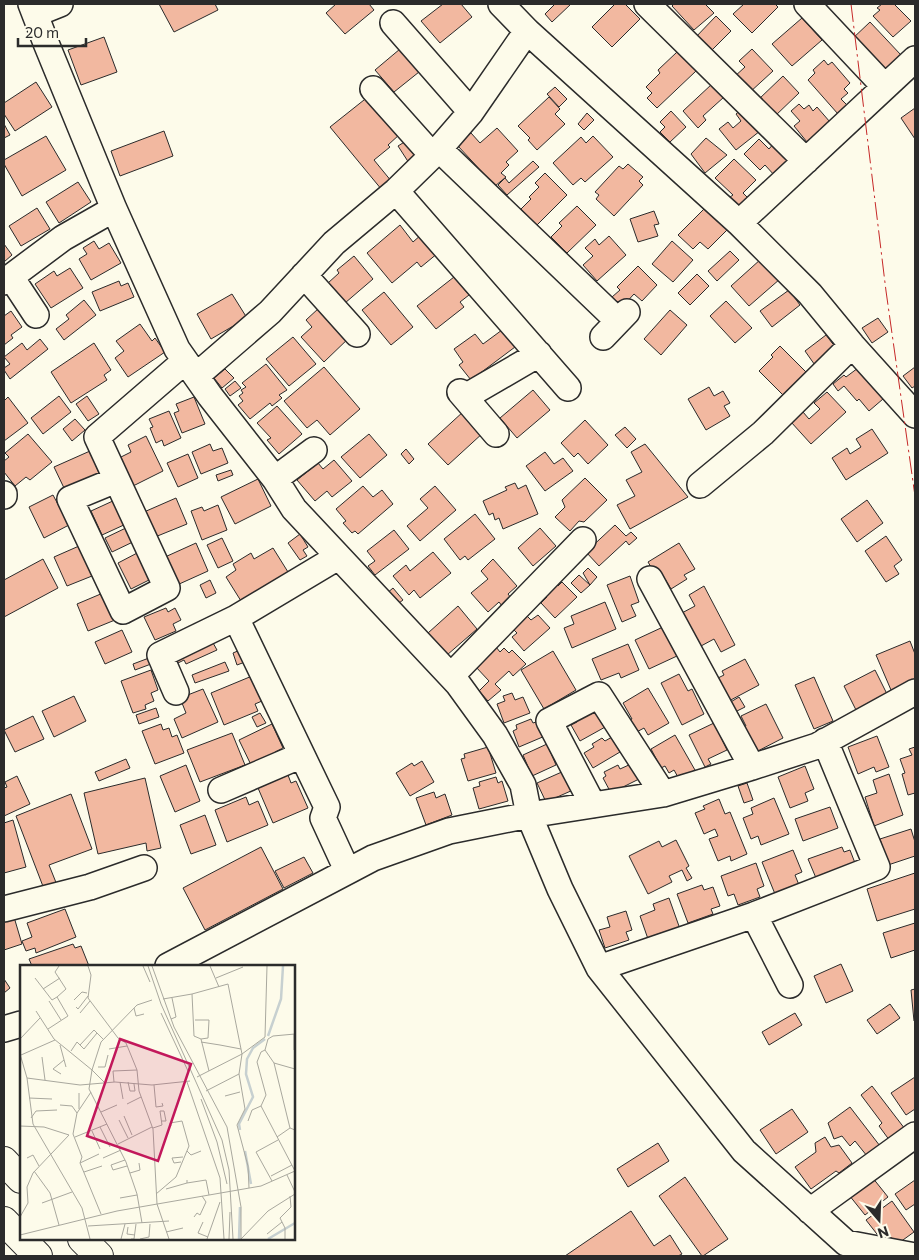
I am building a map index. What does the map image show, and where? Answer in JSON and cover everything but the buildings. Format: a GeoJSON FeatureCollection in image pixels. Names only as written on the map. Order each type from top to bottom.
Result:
{"type":"FeatureCollection","features":[{"type":"Feature","properties":{"kind":"highway"},"geometry":{"type":"LineString","coordinates":[[4,1161],[20,1177]]}},
{"type":"Feature","properties":{"kind":"highway"},"geometry":{"type":"LineString","coordinates":[[4,1221],[20,1237]]}},
{"type":"Feature","properties":{"kind":"highway"},"geometry":{"type":"LineString","coordinates":[[22,1240],[38,1256]]}},
{"type":"Feature","properties":{"kind":"highway"},"geometry":{"type":"LineString","coordinates":[[83,1240],[99,1256]]}},
{"type":"Feature","properties":{"kind":"street"},"geometry":{"type":"LineString","coordinates":[[60,4],[33,9],[114,209],[177,349],[274,479],[294,509],[451,676],[495,735],[523,785],[529,815],[560,889],[599,968],[744,1151],[846,1243],[915,1256]]}},
{"type":"Feature","properties":{"kind":"street"},"geometry":{"type":"LineString","coordinates":[[502,4],[527,31],[739,223],[810,294],[852,345],[915,415]]}},
{"type":"Feature","properties":{"kind":"street"},"geometry":{"type":"LineString","coordinates":[[647,4],[806,161]]}},
{"type":"Feature","properties":{"kind":"street"},"geometry":{"type":"LineString","coordinates":[[806,4],[885,87]]}},
{"type":"Feature","properties":{"kind":"street"},"geometry":{"type":"LineString","coordinates":[[393,23],[471,112]]}},
{"type":"Feature","properties":{"kind":"street"},"geometry":{"type":"LineString","coordinates":[[116,480],[70,499],[123,611],[167,588],[97,437],[270,312],[334,243],[396,191],[435,152],[471,112],[527,31]]}},
{"type":"Feature","properties":{"kind":"street"},"geometry":{"type":"LineString","coordinates":[[739,223],[915,59]]}},
{"type":"Feature","properties":{"kind":"street"},"geometry":{"type":"LineString","coordinates":[[373,89],[435,152],[616,324]]}},
{"type":"Feature","properties":{"kind":"street"},"geometry":{"type":"LineString","coordinates":[[396,191],[568,388]]}},
{"type":"Feature","properties":{"kind":"street"},"geometry":{"type":"LineString","coordinates":[[36,315],[7,279],[63,238],[114,209]]}},
{"type":"Feature","properties":{"kind":"street"},"geometry":{"type":"LineString","coordinates":[[304,275],[357,334]]}},
{"type":"Feature","properties":{"kind":"street"},"geometry":{"type":"LineString","coordinates":[[700,485],[763,433],[852,345]]}},
{"type":"Feature","properties":{"kind":"street"},"geometry":{"type":"LineString","coordinates":[[496,434],[462,395],[539,354]]}},
{"type":"Feature","properties":{"kind":"street"},"geometry":{"type":"LineString","coordinates":[[274,479],[314,450]]}},
{"type":"Feature","properties":{"kind":"street"},"geometry":{"type":"LineString","coordinates":[[451,676],[583,540]]}},
{"type":"Feature","properties":{"kind":"street"},"geometry":{"type":"LineString","coordinates":[[176,692],[160,655],[236,618],[338,557]]}},
{"type":"Feature","properties":{"kind":"street"},"geometry":{"type":"LineString","coordinates":[[650,579],[752,767]]}},
{"type":"Feature","properties":{"kind":"street"},"geometry":{"type":"LineString","coordinates":[[236,618],[327,807],[323,818],[347,870]]}},
{"type":"Feature","properties":{"kind":"street"},"geometry":{"type":"LineString","coordinates":[[170,965],[373,858],[450,831],[529,815],[663,794],[752,767],[817,746],[915,692]]}},
{"type":"Feature","properties":{"kind":"street"},"geometry":{"type":"LineString","coordinates":[[593,804],[549,721],[599,695],[663,794]]}},
{"type":"Feature","properties":{"kind":"street"},"geometry":{"type":"LineString","coordinates":[[599,968],[754,915],[877,867],[825,741]]}},
{"type":"Feature","properties":{"kind":"street"},"geometry":{"type":"LineString","coordinates":[[222,790],[302,755]]}},
{"type":"Feature","properties":{"kind":"street"},"geometry":{"type":"LineString","coordinates":[[4,909],[90,887],[144,868]]}},
{"type":"Feature","properties":{"kind":"street"},"geometry":{"type":"LineString","coordinates":[[754,915],[790,985]]}},
{"type":"Feature","properties":{"kind":"street"},"geometry":{"type":"LineString","coordinates":[[4,1029],[20,1024]]}},
{"type":"Feature","properties":{"kind":"street"},"geometry":{"type":"LineString","coordinates":[[810,1211],[915,1135]]}},
{"type":"Feature","properties":{"kind":"power"},"geometry":{"type":"LineString","coordinates":[[851,4],[886,291],[915,496]]}}]}
